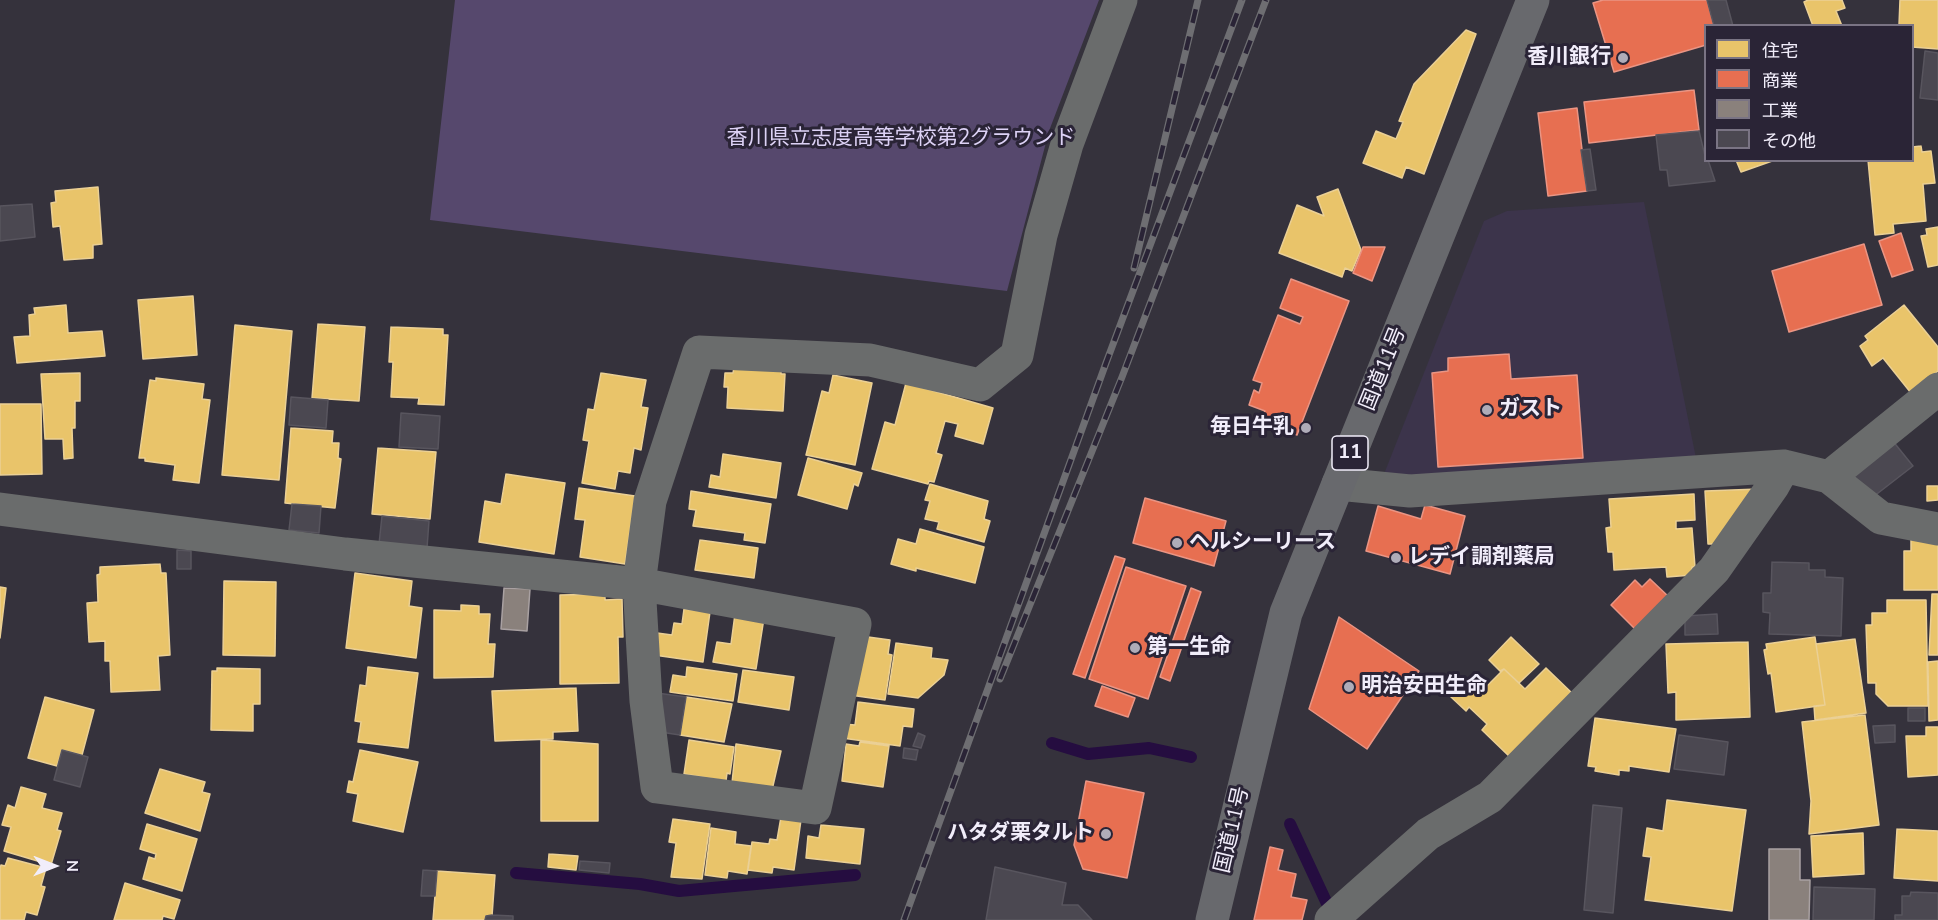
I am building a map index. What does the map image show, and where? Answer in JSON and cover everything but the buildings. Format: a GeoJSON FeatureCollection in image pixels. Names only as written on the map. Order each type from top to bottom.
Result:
{"type":"FeatureCollection","features":[{"type":"Feature","properties":{"kind":"highway","name":"国道11号"},"geometry":{"type":"LineString","coordinates":[[1212,920],[1286,613],[1533,0]]}},
{"type":"Feature","properties":{"kind":"street"},"geometry":{"type":"LineString","coordinates":[[0,509],[345,554],[639,584],[855,624],[815,808],[657,787],[646,701],[639,584],[650,501],[699,352],[870,360],[980,385],[1017,355],[1041,235],[1067,144],[1121,0]]}},
{"type":"Feature","properties":{"kind":"street"},"geometry":{"type":"LineString","coordinates":[[1829,477],[1938,389]]}},
{"type":"Feature","properties":{"kind":"street"},"geometry":{"type":"LineString","coordinates":[[1338,484],[1410,491],[1784,466],[1829,477],[1881,518],[1938,529]]}},
{"type":"Feature","properties":{"kind":"street"},"geometry":{"type":"LineString","coordinates":[[1331,920],[1428,834],[1490,797],[1515,772],[1714,570],[1773,486],[1784,466]]}},
{"type":"Feature","properties":{"kind":"shaded area"},"geometry":{"type":"Polygon","coordinates":[[[1644,202],[1697,463],[1392,477],[1384,474],[1484,221],[1507,211],[1644,202]]]}},
{"type":"Feature","properties":{"kind":"green space","name":"香川県立志度高等学校第2グラウンド"},"geometry":{"type":"Polygon","coordinates":[[[455,0],[1099,0],[1049,131],[1007,291],[430,220],[455,0]]]}},
{"type":"Feature","properties":{"kind":"waterway"},"geometry":{"type":"LineString","coordinates":[[1052,743],[1088,754],[1149,748],[1191,757]]}},
{"type":"Feature","properties":{"kind":"waterway"},"geometry":{"type":"LineString","coordinates":[[1290,824],[1330,910]]}},
{"type":"Feature","properties":{"kind":"waterway"},"geometry":{"type":"LineString","coordinates":[[516,873],[640,884],[679,891],[855,875]]}},
{"type":"Feature","properties":{"kind":"railway"},"geometry":{"type":"LineString","coordinates":[[1134,268],[1198,0]]}},
{"type":"Feature","properties":{"kind":"railway"},"geometry":{"type":"LineString","coordinates":[[904,920],[1106,363],[1242,0]]}},
{"type":"Feature","properties":{"kind":"railway"},"geometry":{"type":"LineString","coordinates":[[1000,679],[1122,377],[1266,0]]}},
{"type":"Feature","properties":{"kind":"place","name":"香川銀行"},"geometry":{"type":"Point","coordinates":[1623,58]}},
{"type":"Feature","properties":{"kind":"place","name":"ガスト"},"geometry":{"type":"Point","coordinates":[1487,410]}},
{"type":"Feature","properties":{"kind":"place","name":"毎日牛乳"},"geometry":{"type":"Point","coordinates":[1306,428]}},
{"type":"Feature","properties":{"kind":"place","name":"ヘルシーリース"},"geometry":{"type":"Point","coordinates":[1177,543]}},
{"type":"Feature","properties":{"kind":"place","name":"レデイ調剤薬局"},"geometry":{"type":"Point","coordinates":[1396,558]}},
{"type":"Feature","properties":{"kind":"place","name":"第一生命"},"geometry":{"type":"Point","coordinates":[1135,648]}},
{"type":"Feature","properties":{"kind":"place","name":"明治安田生命"},"geometry":{"type":"Point","coordinates":[1349,687]}},
{"type":"Feature","properties":{"kind":"place","name":"ハタダ栗タルト"},"geometry":{"type":"Point","coordinates":[1106,834]}}]}
